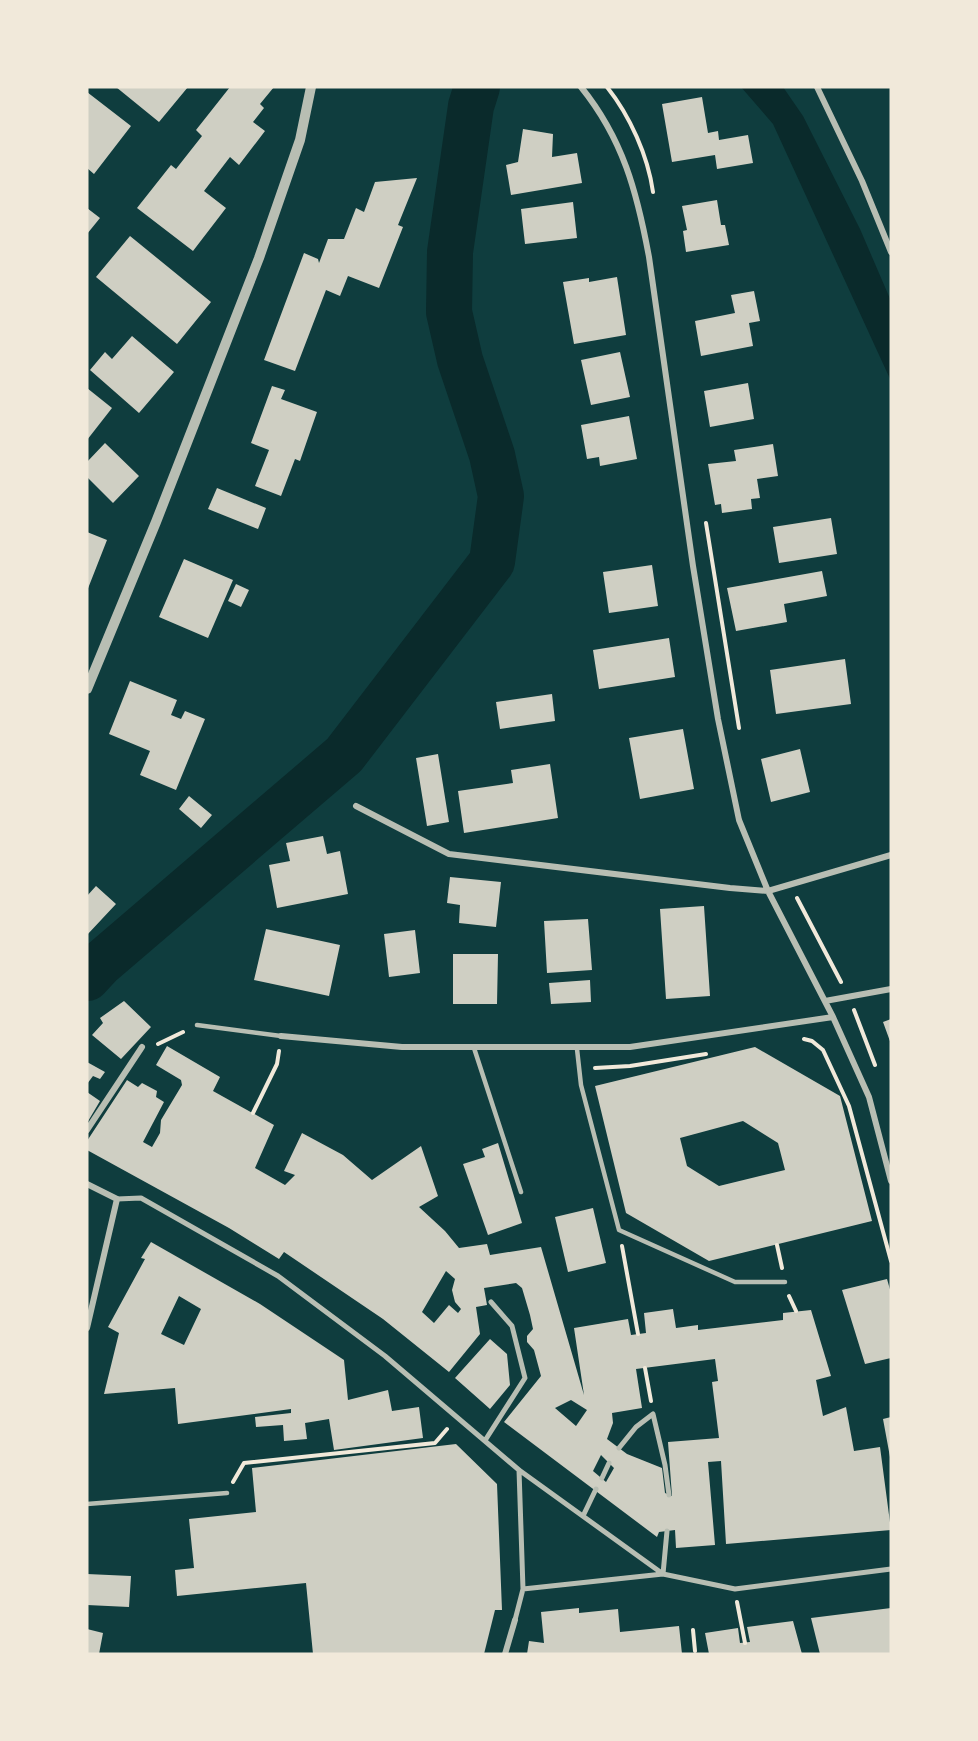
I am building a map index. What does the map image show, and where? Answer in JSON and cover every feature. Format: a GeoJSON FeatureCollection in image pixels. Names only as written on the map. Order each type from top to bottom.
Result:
{"type":"FeatureCollection","features":[{"type":"Feature","properties":{"kind":"street"},"geometry":{"type":"LineString","coordinates":[[87,689],[156,522],[259,258],[300,140],[311,87]]}},
{"type":"Feature","properties":{"kind":"street"},"geometry":{"type":"LineString","coordinates":[[581,87],[617,141],[636,191],[649,257],[693,566],[718,719],[739,820],[768,891],[825,1000],[868,1097],[891,1181]]}},
{"type":"Feature","properties":{"kind":"street"},"geometry":{"type":"LineString","coordinates":[[817,87],[862,181],[891,252]]}},
{"type":"Feature","properties":{"kind":"street"},"geometry":{"type":"LineString","coordinates":[[356,806],[449,854],[768,891],[891,855]]}},
{"type":"Feature","properties":{"kind":"street"},"geometry":{"type":"LineString","coordinates":[[825,1000],[891,989]]}},
{"type":"Feature","properties":{"kind":"street"},"geometry":{"type":"LineString","coordinates":[[281,1036],[402,1047],[577,1049],[630,1047],[833,1017]]}},
{"type":"Feature","properties":{"kind":"street"},"geometry":{"type":"LineString","coordinates":[[87,1130],[142,1047]]}},
{"type":"Feature","properties":{"kind":"street"},"geometry":{"type":"LineString","coordinates":[[87,1184],[117,1199],[141,1198],[278,1276],[385,1356],[486,1439],[519,1470],[663,1574]]}},
{"type":"Feature","properties":{"kind":"street"},"geometry":{"type":"LineString","coordinates":[[87,1328],[117,1199]]}},
{"type":"Feature","properties":{"kind":"street"},"geometry":{"type":"LineString","coordinates":[[486,1439],[525,1378],[512,1326],[491,1302]]}},
{"type":"Feature","properties":{"kind":"street"},"geometry":{"type":"LineString","coordinates":[[619,1448],[636,1427],[653,1414],[669,1494]]}},
{"type":"Feature","properties":{"kind":"street"},"geometry":{"type":"LineString","coordinates":[[602,1478],[609,1463]]}},
{"type":"Feature","properties":{"kind":"street"},"geometry":{"type":"LineString","coordinates":[[506,1654],[523,1589],[519,1470]]}},
{"type":"Feature","properties":{"kind":"street"},"geometry":{"type":"LineString","coordinates":[[583,1516],[596,1489]]}},
{"type":"Feature","properties":{"kind":"street"},"geometry":{"type":"LineString","coordinates":[[663,1574],[667,1531]]}},
{"type":"Feature","properties":{"kind":"street"},"geometry":{"type":"LineString","coordinates":[[523,1589],[663,1574],[735,1589],[891,1569]]}},
{"type":"Feature","properties":{"kind":"lane"},"geometry":{"type":"LineString","coordinates":[[196,1025],[281,1036]]}},
{"type":"Feature","properties":{"kind":"lane"},"geometry":{"type":"LineString","coordinates":[[474,1048],[521,1192]]}},
{"type":"Feature","properties":{"kind":"lane"},"geometry":{"type":"LineString","coordinates":[[577,1049],[579,1069],[619,1230],[735,1282],[785,1282]]}},
{"type":"Feature","properties":{"kind":"lane"},"geometry":{"type":"LineString","coordinates":[[87,1504],[227,1493]]}},
{"type":"Feature","properties":{"kind":"path"},"geometry":{"type":"LineString","coordinates":[[607,87],[631,127],[650,173],[654,196]]}},
{"type":"Feature","properties":{"kind":"path"},"geometry":{"type":"LineString","coordinates":[[705,519],[739,729]]}},
{"type":"Feature","properties":{"kind":"path"},"geometry":{"type":"LineString","coordinates":[[789,885],[848,996],[878,1074]]}},
{"type":"Feature","properties":{"kind":"path"},"geometry":{"type":"LineString","coordinates":[[142,1047],[158,1044],[196,1025]]}},
{"type":"Feature","properties":{"kind":"path"},"geometry":{"type":"LineString","coordinates":[[253,1113],[277,1064],[281,1036]]}},
{"type":"Feature","properties":{"kind":"path"},"geometry":{"type":"LineString","coordinates":[[795,1036],[812,1041],[823,1050],[834,1070],[849,1107],[891,1261]]}},
{"type":"Feature","properties":{"kind":"path"},"geometry":{"type":"LineString","coordinates":[[579,1069],[630,1066],[715,1052]]}},
{"type":"Feature","properties":{"kind":"path"},"geometry":{"type":"LineString","coordinates":[[619,1230],[638,1334]]}},
{"type":"Feature","properties":{"kind":"path"},"geometry":{"type":"LineString","coordinates":[[777,1245],[785,1282]]}},
{"type":"Feature","properties":{"kind":"path"},"geometry":{"type":"LineString","coordinates":[[792,1306],[796,1311]]}},
{"type":"Feature","properties":{"kind":"path"},"geometry":{"type":"LineString","coordinates":[[645,1368],[653,1414]]}},
{"type":"Feature","properties":{"kind":"path"},"geometry":{"type":"LineString","coordinates":[[227,1493],[244,1463],[435,1443],[458,1417]]}},
{"type":"Feature","properties":{"kind":"path"},"geometry":{"type":"LineString","coordinates":[[735,1589],[745,1642]]}},
{"type":"Feature","properties":{"kind":"path"},"geometry":{"type":"LineString","coordinates":[[693,1630],[695,1651]]}},
{"type":"Feature","properties":{"kind":"water"},"geometry":{"type":"Polygon","coordinates":[[[455,87],[492,87],[484,141],[448,139],[455,87]]]}},
{"type":"Feature","properties":{"kind":"water"},"geometry":{"type":"Polygon","coordinates":[[[741,87],[783,87],[803,116],[860,229],[891,301],[891,381],[773,124],[741,87]]]}},
{"type":"Feature","properties":{"kind":"building"},"geometry":{"type":"Polygon","coordinates":[[[116,87],[188,87],[159,122],[116,87]]]}},
{"type":"Feature","properties":{"kind":"building"},"geometry":{"type":"Polygon","coordinates":[[[230,87],[274,87],[260,104],[264,108],[253,122],[265,131],[239,165],[230,157],[204,191],[226,208],[193,251],[137,208],[171,165],[176,169],[202,136],[196,130],[230,87]]]}},
{"type":"Feature","properties":{"kind":"building"},"geometry":{"type":"Polygon","coordinates":[[[87,92],[131,126],[94,174],[87,168],[87,92]]]}},
{"type":"Feature","properties":{"kind":"building"},"geometry":{"type":"Polygon","coordinates":[[[702,97],[708,133],[718,131],[719,140],[748,135],[753,163],[717,169],[715,155],[672,162],[662,104],[702,97]]]}},
{"type":"Feature","properties":{"kind":"building"},"geometry":{"type":"Polygon","coordinates":[[[523,129],[553,134],[552,157],[577,153],[582,183],[511,195],[506,165],[518,162],[523,129]]]}},
{"type":"Feature","properties":{"kind":"building"},"geometry":{"type":"Polygon","coordinates":[[[417,178],[398,225],[403,227],[379,288],[348,276],[340,296],[326,290],[295,371],[264,360],[304,253],[318,259],[319,263],[328,239],[344,239],[356,208],[364,212],[375,182],[417,178]]]}},
{"type":"Feature","properties":{"kind":"building"},"geometry":{"type":"Polygon","coordinates":[[[717,200],[721,225],[725,225],[729,245],[686,252],[683,231],[687,230],[682,206],[717,200]]]}},
{"type":"Feature","properties":{"kind":"building"},"geometry":{"type":"Polygon","coordinates":[[[573,202],[577,238],[525,244],[521,209],[573,202]]]}},
{"type":"Feature","properties":{"kind":"building"},"geometry":{"type":"Polygon","coordinates":[[[87,208],[100,218],[87,234],[87,208]]]}},
{"type":"Feature","properties":{"kind":"building"},"geometry":{"type":"Polygon","coordinates":[[[130,236],[211,302],[177,344],[96,277],[130,236]]]}},
{"type":"Feature","properties":{"kind":"building"},"geometry":{"type":"Polygon","coordinates":[[[617,277],[626,335],[574,344],[563,282],[589,278],[589,282],[617,277]]]}},
{"type":"Feature","properties":{"kind":"building"},"geometry":{"type":"Polygon","coordinates":[[[754,291],[760,321],[749,323],[753,346],[701,356],[695,321],[735,313],[731,295],[754,291]]]}},
{"type":"Feature","properties":{"kind":"building"},"geometry":{"type":"Polygon","coordinates":[[[132,336],[174,372],[139,413],[90,370],[105,352],[112,359],[132,336]]]}},
{"type":"Feature","properties":{"kind":"building"},"geometry":{"type":"Polygon","coordinates":[[[620,352],[630,397],[591,405],[581,360],[620,352]]]}},
{"type":"Feature","properties":{"kind":"building"},"geometry":{"type":"Polygon","coordinates":[[[748,383],[754,419],[710,427],[704,391],[748,383]]]}},
{"type":"Feature","properties":{"kind":"building"},"geometry":{"type":"Polygon","coordinates":[[[272,386],[285,390],[281,399],[317,412],[300,461],[295,459],[281,496],[255,486],[269,450],[251,443],[272,386]]]}},
{"type":"Feature","properties":{"kind":"building"},"geometry":{"type":"Polygon","coordinates":[[[87,388],[112,408],[87,440],[87,388]]]}},
{"type":"Feature","properties":{"kind":"building"},"geometry":{"type":"Polygon","coordinates":[[[629,416],[637,459],[600,466],[599,457],[587,459],[581,425],[629,416]]]}},
{"type":"Feature","properties":{"kind":"building"},"geometry":{"type":"Polygon","coordinates":[[[105,443],[139,476],[113,503],[87,477],[87,462],[105,443]]]}},
{"type":"Feature","properties":{"kind":"building"},"geometry":{"type":"Polygon","coordinates":[[[773,444],[778,476],[757,479],[760,498],[751,499],[752,509],[722,513],[721,504],[715,505],[708,464],[736,461],[734,450],[773,444]]]}},
{"type":"Feature","properties":{"kind":"building"},"geometry":{"type":"Polygon","coordinates":[[[217,488],[266,508],[258,529],[208,509],[217,488]]]}},
{"type":"Feature","properties":{"kind":"building"},"geometry":{"type":"Polygon","coordinates":[[[831,518],[837,554],[779,563],[773,527],[831,518]]]}},
{"type":"Feature","properties":{"kind":"building"},"geometry":{"type":"Polygon","coordinates":[[[87,532],[107,540],[87,591],[87,532]]]}},
{"type":"Feature","properties":{"kind":"building"},"geometry":{"type":"Polygon","coordinates":[[[184,559],[233,580],[208,638],[159,617],[184,559]]]}},
{"type":"Feature","properties":{"kind":"building"},"geometry":{"type":"Polygon","coordinates":[[[652,565],[658,606],[609,613],[603,572],[652,565]]]}},
{"type":"Feature","properties":{"kind":"building"},"geometry":{"type":"Polygon","coordinates":[[[822,571],[827,596],[784,604],[787,622],[736,631],[727,588],[822,571]]]}},
{"type":"Feature","properties":{"kind":"building"},"geometry":{"type":"Polygon","coordinates":[[[236,584],[249,590],[241,607],[228,601],[236,584]]]}},
{"type":"Feature","properties":{"kind":"building"},"geometry":{"type":"Polygon","coordinates":[[[669,638],[675,677],[599,689],[593,650],[669,638]]]}},
{"type":"Feature","properties":{"kind":"building"},"geometry":{"type":"Polygon","coordinates":[[[845,659],[851,704],[776,714],[770,670],[845,659]]]}},
{"type":"Feature","properties":{"kind":"building"},"geometry":{"type":"Polygon","coordinates":[[[130,681],[177,700],[171,715],[181,719],[185,711],[205,719],[176,790],[140,775],[150,751],[109,734],[130,681]]]}},
{"type":"Feature","properties":{"kind":"building"},"geometry":{"type":"Polygon","coordinates":[[[552,694],[555,721],[500,729],[496,702],[552,694]]]}},
{"type":"Feature","properties":{"kind":"building"},"geometry":{"type":"Polygon","coordinates":[[[683,729],[694,789],[640,799],[629,738],[683,729]]]}},
{"type":"Feature","properties":{"kind":"building"},"geometry":{"type":"Polygon","coordinates":[[[800,749],[810,792],[771,802],[761,759],[800,749]]]}},
{"type":"Feature","properties":{"kind":"building"},"geometry":{"type":"Polygon","coordinates":[[[438,754],[449,822],[427,826],[416,758],[438,754]]]}},
{"type":"Feature","properties":{"kind":"building"},"geometry":{"type":"Polygon","coordinates":[[[550,764],[558,818],[464,833],[458,791],[513,783],[511,770],[550,764]]]}},
{"type":"Feature","properties":{"kind":"building"},"geometry":{"type":"Polygon","coordinates":[[[189,796],[212,815],[201,828],[179,809],[189,796]]]}},
{"type":"Feature","properties":{"kind":"building"},"geometry":{"type":"Polygon","coordinates":[[[323,836],[327,854],[340,851],[348,894],[277,908],[269,865],[290,861],[286,843],[323,836]]]}},
{"type":"Feature","properties":{"kind":"building"},"geometry":{"type":"Polygon","coordinates":[[[450,877],[501,882],[496,927],[459,923],[460,905],[447,903],[450,877]]]}},
{"type":"Feature","properties":{"kind":"building"},"geometry":{"type":"Polygon","coordinates":[[[96,886],[116,904],[87,935],[87,896],[96,886]]]}},
{"type":"Feature","properties":{"kind":"building"},"geometry":{"type":"Polygon","coordinates":[[[704,906],[710,996],[666,999],[660,909],[704,906]]]}},
{"type":"Feature","properties":{"kind":"building"},"geometry":{"type":"Polygon","coordinates":[[[588,919],[592,970],[547,973],[544,921],[588,919]]]}},
{"type":"Feature","properties":{"kind":"building"},"geometry":{"type":"Polygon","coordinates":[[[266,929],[340,945],[329,996],[254,980],[266,929]]]}},
{"type":"Feature","properties":{"kind":"building"},"geometry":{"type":"Polygon","coordinates":[[[415,930],[420,973],[389,977],[384,934],[415,930]]]}},
{"type":"Feature","properties":{"kind":"building"},"geometry":{"type":"Polygon","coordinates":[[[453,954],[498,954],[497,1004],[453,1004],[453,954]]]}},
{"type":"Feature","properties":{"kind":"building"},"geometry":{"type":"Polygon","coordinates":[[[590,980],[591,1002],[551,1004],[549,983],[590,980]]]}},
{"type":"Feature","properties":{"kind":"building"},"geometry":{"type":"Polygon","coordinates":[[[124,1001],[151,1027],[121,1059],[92,1035],[103,1023],[100,1018],[124,1001]]]}},
{"type":"Feature","properties":{"kind":"building"},"geometry":{"type":"Polygon","coordinates":[[[891,1019],[891,1044],[883,1022],[891,1019]]]}},
{"type":"Feature","properties":{"kind":"building"},"geometry":{"type":"Polygon","coordinates":[[[167,1046],[220,1077],[213,1091],[274,1125],[255,1168],[285,1185],[295,1175],[284,1171],[302,1133],[343,1155],[372,1180],[421,1146],[438,1196],[419,1207],[445,1231],[459,1248],[487,1244],[490,1255],[541,1247],[584,1395],[574,1328],[628,1319],[631,1335],[646,1333],[644,1313],[673,1309],[676,1328],[698,1325],[698,1330],[783,1320],[783,1313],[811,1310],[831,1376],[816,1380],[823,1416],[846,1407],[854,1451],[880,1447],[891,1530],[726,1544],[721,1461],[708,1462],[715,1545],[676,1548],[675,1530],[659,1532],[657,1537],[504,1422],[541,1376],[534,1350],[527,1342],[527,1336],[533,1329],[530,1315],[522,1288],[516,1283],[484,1288],[487,1305],[476,1307],[480,1334],[449,1372],[383,1319],[284,1252],[279,1259],[229,1228],[87,1150],[87,1141],[127,1080],[138,1087],[142,1083],[157,1091],[156,1097],[164,1102],[143,1142],[152,1147],[160,1133],[161,1120],[182,1085],[181,1080],[156,1065],[167,1046]],[[446,1271],[422,1312],[434,1323],[449,1305],[458,1313],[461,1309],[455,1302],[452,1290],[455,1279],[446,1271]],[[715,1359],[636,1369],[642,1408],[612,1413],[613,1423],[607,1439],[627,1454],[662,1468],[665,1493],[672,1496],[668,1442],[719,1438],[712,1382],[718,1381],[715,1359]],[[571,1400],[555,1408],[576,1426],[587,1410],[571,1400]],[[601,1455],[593,1471],[606,1482],[614,1468],[601,1455]]]}},
{"type":"Feature","properties":{"kind":"building"},"geometry":{"type":"Polygon","coordinates":[[[755,1047],[840,1096],[872,1221],[709,1261],[626,1213],[595,1086],[755,1047]],[[743,1121],[680,1138],[687,1166],[719,1186],[785,1170],[778,1143],[743,1121]]]}},
{"type":"Feature","properties":{"kind":"building"},"geometry":{"type":"Polygon","coordinates":[[[87,1062],[105,1072],[100,1079],[93,1076],[87,1084],[87,1062]]]}},
{"type":"Feature","properties":{"kind":"building"},"geometry":{"type":"Polygon","coordinates":[[[87,1092],[100,1101],[87,1123],[87,1092]]]}},
{"type":"Feature","properties":{"kind":"building"},"geometry":{"type":"Polygon","coordinates":[[[498,1143],[522,1223],[488,1235],[463,1164],[485,1157],[482,1149],[498,1143]]]}},
{"type":"Feature","properties":{"kind":"building"},"geometry":{"type":"Polygon","coordinates":[[[593,1208],[606,1263],[568,1272],[555,1217],[593,1208]]]}},
{"type":"Feature","properties":{"kind":"building"},"geometry":{"type":"Polygon","coordinates":[[[151,1242],[260,1304],[344,1360],[348,1400],[388,1390],[392,1411],[419,1407],[423,1438],[334,1450],[329,1419],[305,1423],[307,1439],[284,1441],[283,1425],[256,1427],[255,1417],[291,1413],[291,1409],[178,1424],[175,1388],[104,1394],[119,1333],[108,1327],[145,1259],[141,1258],[151,1242]],[[179,1296],[161,1334],[184,1345],[201,1309],[179,1296]]]}},
{"type":"Feature","properties":{"kind":"building"},"geometry":{"type":"Polygon","coordinates":[[[887,1279],[891,1293],[891,1358],[865,1364],[842,1290],[887,1279]]]}},
{"type":"Feature","properties":{"kind":"building"},"geometry":{"type":"Polygon","coordinates":[[[490,1339],[507,1354],[510,1385],[490,1409],[455,1378],[490,1339]]]}},
{"type":"Feature","properties":{"kind":"building"},"geometry":{"type":"Polygon","coordinates":[[[891,1417],[891,1457],[890,1457],[883,1419],[891,1417]]]}},
{"type":"Feature","properties":{"kind":"building"},"geometry":{"type":"Polygon","coordinates":[[[456,1444],[497,1484],[502,1610],[495,1610],[484,1654],[313,1654],[306,1583],[177,1596],[175,1570],[194,1568],[189,1519],[256,1512],[252,1468],[456,1444]]]}},
{"type":"Feature","properties":{"kind":"building"},"geometry":{"type":"Polygon","coordinates":[[[87,1574],[131,1576],[129,1607],[87,1605],[87,1574]]]}},
{"type":"Feature","properties":{"kind":"building"},"geometry":{"type":"Polygon","coordinates":[[[579,1608],[579,1613],[618,1609],[620,1632],[679,1626],[682,1654],[527,1654],[529,1641],[544,1643],[541,1612],[579,1608]]]}},
{"type":"Feature","properties":{"kind":"building"},"geometry":{"type":"Polygon","coordinates":[[[891,1608],[891,1654],[820,1654],[811,1618],[891,1608]]]}},
{"type":"Feature","properties":{"kind":"building"},"geometry":{"type":"Polygon","coordinates":[[[793,1621],[802,1654],[709,1654],[705,1633],[738,1628],[740,1643],[750,1642],[747,1627],[793,1621]]]}},
{"type":"Feature","properties":{"kind":"building"},"geometry":{"type":"Polygon","coordinates":[[[87,1629],[103,1633],[99,1654],[87,1654],[87,1629]]]}},
{"type":"Feature","properties":{"kind":"waterway"},"geometry":{"type":"LineString","coordinates":[[87,978],[100,964],[344,755],[492,562],[501,496],[492,455],[460,360],[449,312],[450,252],[471,106],[477,87]]}}]}
